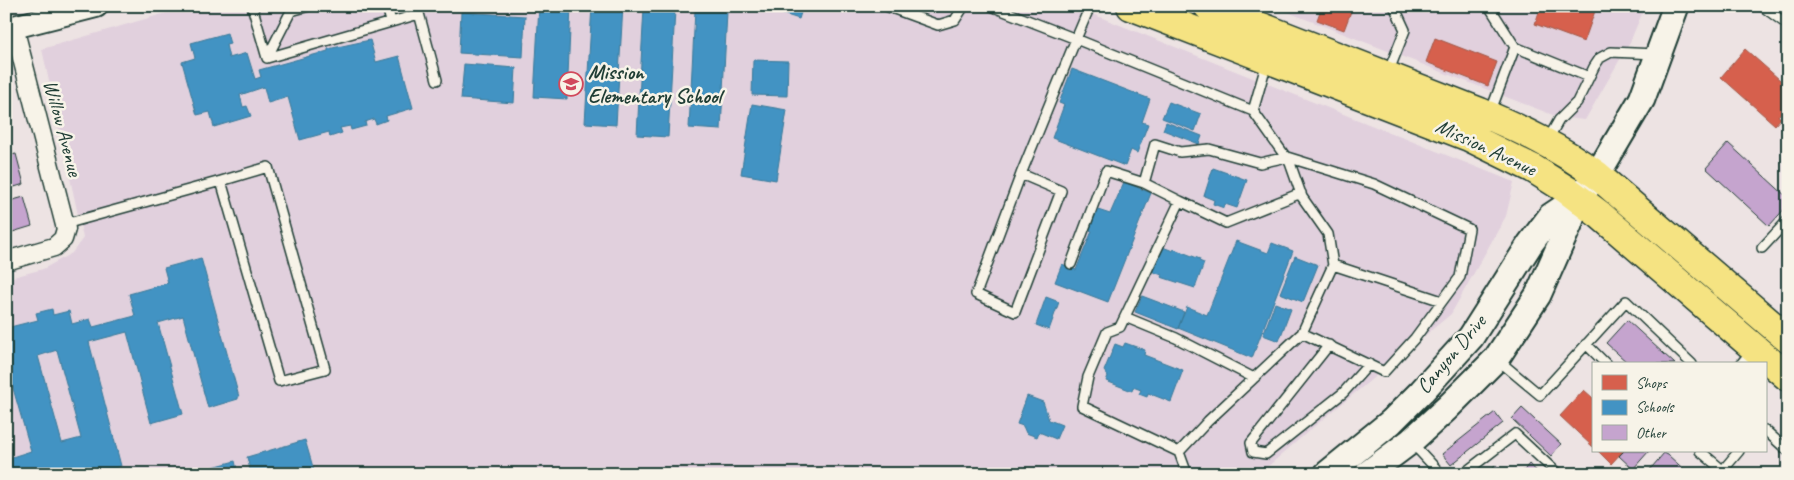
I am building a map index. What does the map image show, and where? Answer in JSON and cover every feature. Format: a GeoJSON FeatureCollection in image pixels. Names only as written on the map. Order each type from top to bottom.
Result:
{"type":"FeatureCollection","features":[{"type":"Feature","properties":{"kind":"main road","name":"Mission Avenue"},"geometry":{"type":"LineString","coordinates":[[1131,6],[1410,113],[1469,137],[1532,168],[1600,214],[1748,356],[1760,362]]}},
{"type":"Feature","properties":{"kind":"main road","name":"Mission Avenue"},"geometry":{"type":"LineString","coordinates":[[1208,6],[1488,116],[1547,142],[1570,155],[1598,175],[1788,339]]}},
{"type":"Feature","properties":{"kind":"main road","name":"Canyon Drive"},"geometry":{"type":"LineString","coordinates":[[1327,474],[1391,422],[1471,337],[1530,244],[1551,216],[1578,198],[1598,175],[1642,99],[1676,6]]}},
{"type":"Feature","properties":{"kind":"main road","name":"Canyon Drive"},"geometry":{"type":"LineString","coordinates":[[1367,474],[1411,441],[1496,359],[1538,295],[1569,225],[1578,198]]}},
{"type":"Feature","properties":{"kind":"main road","name":"Mission Avenue"},"geometry":{"type":"LineString","coordinates":[[1766,365],[1787,376]]}},
{"type":"Feature","properties":{"kind":"street"},"geometry":{"type":"LineString","coordinates":[[10,28],[96,6]]}},
{"type":"Feature","properties":{"kind":"street","name":"Willow Avenue"},"geometry":{"type":"LineString","coordinates":[[10,28],[64,232]]}},
{"type":"Feature","properties":{"kind":"street"},"geometry":{"type":"LineString","coordinates":[[6,261],[54,247],[64,232]]}},
{"type":"Feature","properties":{"kind":"lane"},"geometry":{"type":"LineString","coordinates":[[252,6],[267,58]]}},
{"type":"Feature","properties":{"kind":"lane"},"geometry":{"type":"LineString","coordinates":[[267,58],[291,11],[309,6]]}},
{"type":"Feature","properties":{"kind":"lane"},"geometry":{"type":"LineString","coordinates":[[387,6],[391,22]]}},
{"type":"Feature","properties":{"kind":"lane"},"geometry":{"type":"LineString","coordinates":[[886,6],[938,25],[955,20],[964,6]]}},
{"type":"Feature","properties":{"kind":"lane"},"geometry":{"type":"LineString","coordinates":[[990,6],[1253,111],[1287,157],[1301,193],[1328,234],[1333,266],[1302,332],[1179,452]]}},
{"type":"Feature","properties":{"kind":"lane"},"geometry":{"type":"LineString","coordinates":[[1021,174],[1061,191],[1015,312],[976,294],[1021,174],[1090,6]]}},
{"type":"Feature","properties":{"kind":"lane"},"geometry":{"type":"LineString","coordinates":[[1387,76],[1405,30],[1394,6]]}},
{"type":"Feature","properties":{"kind":"lane"},"geometry":{"type":"LineString","coordinates":[[1489,6],[1515,47],[1589,77]]}},
{"type":"Feature","properties":{"kind":"lane"},"geometry":{"type":"LineString","coordinates":[[1762,6],[1788,25]]}},
{"type":"Feature","properties":{"kind":"lane"},"geometry":{"type":"LineString","coordinates":[[267,58],[391,22],[418,10],[437,80]]}},
{"type":"Feature","properties":{"kind":"lane"},"geometry":{"type":"LineString","coordinates":[[1488,116],[1515,47]]}},
{"type":"Feature","properties":{"kind":"lane"},"geometry":{"type":"LineString","coordinates":[[1547,142],[1558,120],[1577,102],[1600,58],[1611,52],[1659,54]]}},
{"type":"Feature","properties":{"kind":"lane"},"geometry":{"type":"LineString","coordinates":[[1253,111],[1268,59]]}},
{"type":"Feature","properties":{"kind":"lane"},"geometry":{"type":"LineString","coordinates":[[1144,183],[1155,144],[1180,152],[1210,149],[1260,163],[1287,157],[1374,184],[1470,229],[1460,277],[1415,338],[1384,372],[1302,332]]}},
{"type":"Feature","properties":{"kind":"lane"},"geometry":{"type":"LineString","coordinates":[[64,232],[221,181],[268,167],[325,369],[279,381],[221,181]]}},
{"type":"Feature","properties":{"kind":"lane"},"geometry":{"type":"LineString","coordinates":[[1071,264],[1106,171],[1144,183],[1226,223],[1301,193]]}},
{"type":"Feature","properties":{"kind":"lane"},"geometry":{"type":"LineString","coordinates":[[1180,201],[1120,327],[1107,332],[1088,377],[1082,406],[1179,452],[1187,474]]}},
{"type":"Feature","properties":{"kind":"lane"},"geometry":{"type":"LineString","coordinates":[[1762,248],[1788,220]]}},
{"type":"Feature","properties":{"kind":"lane"},"geometry":{"type":"LineString","coordinates":[[1333,266],[1442,301]]}},
{"type":"Feature","properties":{"kind":"lane"},"geometry":{"type":"LineString","coordinates":[[1496,359],[1540,395],[1626,301],[1690,362]]}},
{"type":"Feature","properties":{"kind":"lane"},"geometry":{"type":"LineString","coordinates":[[1125,317],[1176,338],[1254,378]]}},
{"type":"Feature","properties":{"kind":"lane"},"geometry":{"type":"LineString","coordinates":[[1586,344],[1604,362]]}},
{"type":"Feature","properties":{"kind":"lane"},"geometry":{"type":"LineString","coordinates":[[1329,345],[1251,443],[1253,452],[1266,454],[1343,393],[1369,364]]}},
{"type":"Feature","properties":{"kind":"lane"},"geometry":{"type":"LineString","coordinates":[[1766,431],[1788,451]]}},
{"type":"Feature","properties":{"kind":"lane"},"geometry":{"type":"LineString","coordinates":[[1463,474],[1515,434],[1558,474]]}},
{"type":"Feature","properties":{"kind":"lane"},"geometry":{"type":"LineString","coordinates":[[1411,441],[1441,474]]}},
{"type":"Feature","properties":{"kind":"lane"},"geometry":{"type":"LineString","coordinates":[[1701,452],[1725,472],[1738,452]]}},
{"type":"Feature","properties":{"kind":"shaded area"},"geometry":{"type":"Polygon","coordinates":[[[190,6],[1072,6],[1514,182],[1506,216],[1451,314],[1259,474],[6,474],[6,279],[43,269],[72,253],[83,238],[42,49],[190,6]]]}},
{"type":"Feature","properties":{"kind":"shaded area"},"geometry":{"type":"Polygon","coordinates":[[[1272,6],[1645,6],[1630,42],[1585,120],[1558,117],[1272,6]]]}},
{"type":"Feature","properties":{"kind":"building: Shops"},"geometry":{"type":"Polygon","coordinates":[[[1322,6],[1353,6],[1344,30],[1317,20],[1322,6]]]}},
{"type":"Feature","properties":{"kind":"building: Shops"},"geometry":{"type":"Polygon","coordinates":[[[1541,6],[1580,6],[1595,11],[1584,42],[1535,24],[1541,6]]]}},
{"type":"Feature","properties":{"kind":"building: Shops"},"geometry":{"type":"Polygon","coordinates":[[[1435,38],[1497,62],[1488,86],[1426,62],[1435,38]]]}},
{"type":"Feature","properties":{"kind":"building: Shops"},"geometry":{"type":"Polygon","coordinates":[[[1745,49],[1788,87],[1788,105],[1778,116],[1781,118],[1775,125],[1721,77],[1745,49]]]}},
{"type":"Feature","properties":{"kind":"building: Shops"},"geometry":{"type":"Polygon","coordinates":[[[1584,390],[1592,397],[1592,446],[1560,416],[1584,390]]]}},
{"type":"Feature","properties":{"kind":"building: Shops"},"geometry":{"type":"Polygon","coordinates":[[[1599,452],[1622,452],[1611,464],[1599,452]]]}},
{"type":"Feature","properties":{"kind":"building: Schools"},"geometry":{"type":"Polygon","coordinates":[[[539,6],[571,6],[567,99],[534,97],[539,6]]]}},
{"type":"Feature","properties":{"kind":"building: Schools"},"geometry":{"type":"Polygon","coordinates":[[[592,6],[623,6],[616,125],[585,123],[592,6]]]}},
{"type":"Feature","properties":{"kind":"building: Schools"},"geometry":{"type":"Polygon","coordinates":[[[779,6],[803,6],[799,19],[777,12],[779,6]]]}},
{"type":"Feature","properties":{"kind":"building: Schools"},"geometry":{"type":"Polygon","coordinates":[[[644,8],[675,10],[668,137],[637,135],[644,8]]]}},
{"type":"Feature","properties":{"kind":"building: Schools"},"geometry":{"type":"Polygon","coordinates":[[[695,10],[727,12],[721,130],[689,128],[695,10]]]}},
{"type":"Feature","properties":{"kind":"building: Schools"},"geometry":{"type":"Polygon","coordinates":[[[461,12],[525,16],[523,57],[459,53],[461,12]]]}},
{"type":"Feature","properties":{"kind":"building: Schools"},"geometry":{"type":"Polygon","coordinates":[[[227,33],[230,44],[226,45],[229,58],[247,53],[255,79],[261,77],[259,70],[328,51],[328,49],[370,40],[376,62],[399,56],[413,108],[386,116],[387,120],[376,124],[374,119],[365,122],[366,126],[351,130],[350,126],[340,128],[342,133],[330,137],[329,132],[300,140],[288,97],[268,103],[264,87],[240,95],[243,107],[247,106],[251,116],[214,127],[210,112],[197,115],[182,62],[195,58],[191,43],[227,33]]]}},
{"type":"Feature","properties":{"kind":"building: Schools"},"geometry":{"type":"Polygon","coordinates":[[[753,60],[788,61],[787,96],[752,95],[753,60]]]}},
{"type":"Feature","properties":{"kind":"building: Schools"},"geometry":{"type":"Polygon","coordinates":[[[464,64],[516,68],[514,103],[461,99],[464,64]]]}},
{"type":"Feature","properties":{"kind":"building: Schools"},"geometry":{"type":"Polygon","coordinates":[[[1072,69],[1150,99],[1142,122],[1148,124],[1137,153],[1131,150],[1125,166],[1052,138],[1064,105],[1059,103],[1072,69]]]}},
{"type":"Feature","properties":{"kind":"building: Schools"},"geometry":{"type":"Polygon","coordinates":[[[1169,102],[1201,114],[1195,131],[1162,118],[1169,102]]]}},
{"type":"Feature","properties":{"kind":"building: Schools"},"geometry":{"type":"Polygon","coordinates":[[[752,104],[787,110],[776,180],[741,174],[752,104]]]}},
{"type":"Feature","properties":{"kind":"building: Schools"},"geometry":{"type":"Polygon","coordinates":[[[1166,122],[1202,136],[1199,144],[1163,130],[1166,122]]]}},
{"type":"Feature","properties":{"kind":"building: Schools"},"geometry":{"type":"Polygon","coordinates":[[[1213,168],[1247,180],[1237,208],[1225,204],[1224,208],[1213,204],[1214,200],[1204,196],[1213,168]]]}},
{"type":"Feature","properties":{"kind":"building: Schools"},"geometry":{"type":"Polygon","coordinates":[[[1124,182],[1151,193],[1108,302],[1055,282],[1062,264],[1076,270],[1092,231],[1087,229],[1095,209],[1110,214],[1124,182]]]}},
{"type":"Feature","properties":{"kind":"building: Schools"},"geometry":{"type":"Polygon","coordinates":[[[1236,241],[1268,253],[1272,243],[1293,251],[1252,358],[1178,328],[1187,307],[1207,315],[1236,241]]]}},
{"type":"Feature","properties":{"kind":"building: Schools"},"geometry":{"type":"Polygon","coordinates":[[[1160,246],[1200,259],[1199,261],[1204,263],[1195,288],[1161,277],[1162,275],[1151,271],[1160,246]]]}},
{"type":"Feature","properties":{"kind":"building: Schools"},"geometry":{"type":"Polygon","coordinates":[[[1295,256],[1318,265],[1303,302],[1280,293],[1295,256]]]}},
{"type":"Feature","properties":{"kind":"building: Schools"},"geometry":{"type":"Polygon","coordinates":[[[201,258],[238,399],[208,408],[183,316],[158,323],[183,414],[151,423],[127,332],[89,342],[121,466],[93,474],[6,474],[6,446],[9,458],[31,451],[6,364],[6,328],[38,320],[36,313],[52,309],[53,315],[69,311],[72,324],[90,319],[93,327],[135,316],[129,294],[168,283],[164,268],[201,258]],[[57,350],[38,356],[62,443],[81,438],[57,350]]]}},
{"type":"Feature","properties":{"kind":"building: Schools"},"geometry":{"type":"Polygon","coordinates":[[[1142,296],[1184,312],[1178,329],[1135,312],[1142,296]]]}},
{"type":"Feature","properties":{"kind":"building: Schools"},"geometry":{"type":"Polygon","coordinates":[[[1046,297],[1059,302],[1049,330],[1036,325],[1046,297]]]}},
{"type":"Feature","properties":{"kind":"building: Schools"},"geometry":{"type":"Polygon","coordinates":[[[1275,303],[1291,309],[1279,341],[1263,335],[1275,303]]]}},
{"type":"Feature","properties":{"kind":"building: Schools"},"geometry":{"type":"Polygon","coordinates":[[[1125,343],[1145,350],[1144,355],[1183,370],[1171,402],[1148,393],[1147,397],[1139,394],[1141,390],[1133,387],[1132,391],[1106,381],[1108,376],[1104,371],[1115,344],[1123,347],[1125,343]]]}},
{"type":"Feature","properties":{"kind":"building: Schools"},"geometry":{"type":"Polygon","coordinates":[[[1027,396],[1043,402],[1049,420],[1062,425],[1056,439],[1039,432],[1037,437],[1026,433],[1023,426],[1017,424],[1027,396]]]}},
{"type":"Feature","properties":{"kind":"building: Schools"},"geometry":{"type":"Polygon","coordinates":[[[305,440],[315,474],[251,474],[247,457],[305,440]]]}},
{"type":"Feature","properties":{"kind":"building: Schools"},"geometry":{"type":"Polygon","coordinates":[[[235,461],[238,474],[187,474],[235,461]]]}},
{"type":"Feature","properties":{"kind":"building: Other"},"geometry":{"type":"Polygon","coordinates":[[[1774,6],[1788,6],[1788,17],[1774,6]]]}},
{"type":"Feature","properties":{"kind":"building: Other"},"geometry":{"type":"Polygon","coordinates":[[[1728,143],[1788,198],[1788,205],[1769,226],[1706,168],[1728,143]]]}},
{"type":"Feature","properties":{"kind":"building: Other"},"geometry":{"type":"Polygon","coordinates":[[[16,154],[24,184],[8,189],[6,156],[16,154]]]}},
{"type":"Feature","properties":{"kind":"building: Other"},"geometry":{"type":"Polygon","coordinates":[[[24,197],[32,226],[6,234],[6,202],[24,197]]]}},
{"type":"Feature","properties":{"kind":"building: Other"},"geometry":{"type":"Polygon","coordinates":[[[1627,320],[1673,362],[1627,362],[1606,343],[1627,320]]]}},
{"type":"Feature","properties":{"kind":"building: Other"},"geometry":{"type":"Polygon","coordinates":[[[1522,408],[1561,444],[1551,456],[1512,419],[1522,408]]]}},
{"type":"Feature","properties":{"kind":"building: Other"},"geometry":{"type":"Polygon","coordinates":[[[1495,412],[1503,423],[1451,465],[1442,454],[1495,412]]]}},
{"type":"Feature","properties":{"kind":"building: Other"},"geometry":{"type":"Polygon","coordinates":[[[1623,452],[1648,452],[1633,469],[1619,456],[1623,452]]]}},
{"type":"Feature","properties":{"kind":"building: Other"},"geometry":{"type":"Polygon","coordinates":[[[1664,453],[1668,455],[1689,474],[1646,474],[1664,453]]]}},
{"type":"Feature","properties":{"kind":"building: Other"},"geometry":{"type":"Polygon","coordinates":[[[1529,464],[1540,474],[1521,474],[1529,464]]]}},
{"type":"Feature","properties":{"kind":"building: Other"},"geometry":{"type":"Polygon","coordinates":[[[1496,465],[1505,473],[1505,474],[1488,474],[1496,465]]]}},
{"type":"Feature","properties":{"kind":"place","name":"Mission Elementary School"},"geometry":{"type":"Point","coordinates":[571,84]}}]}
